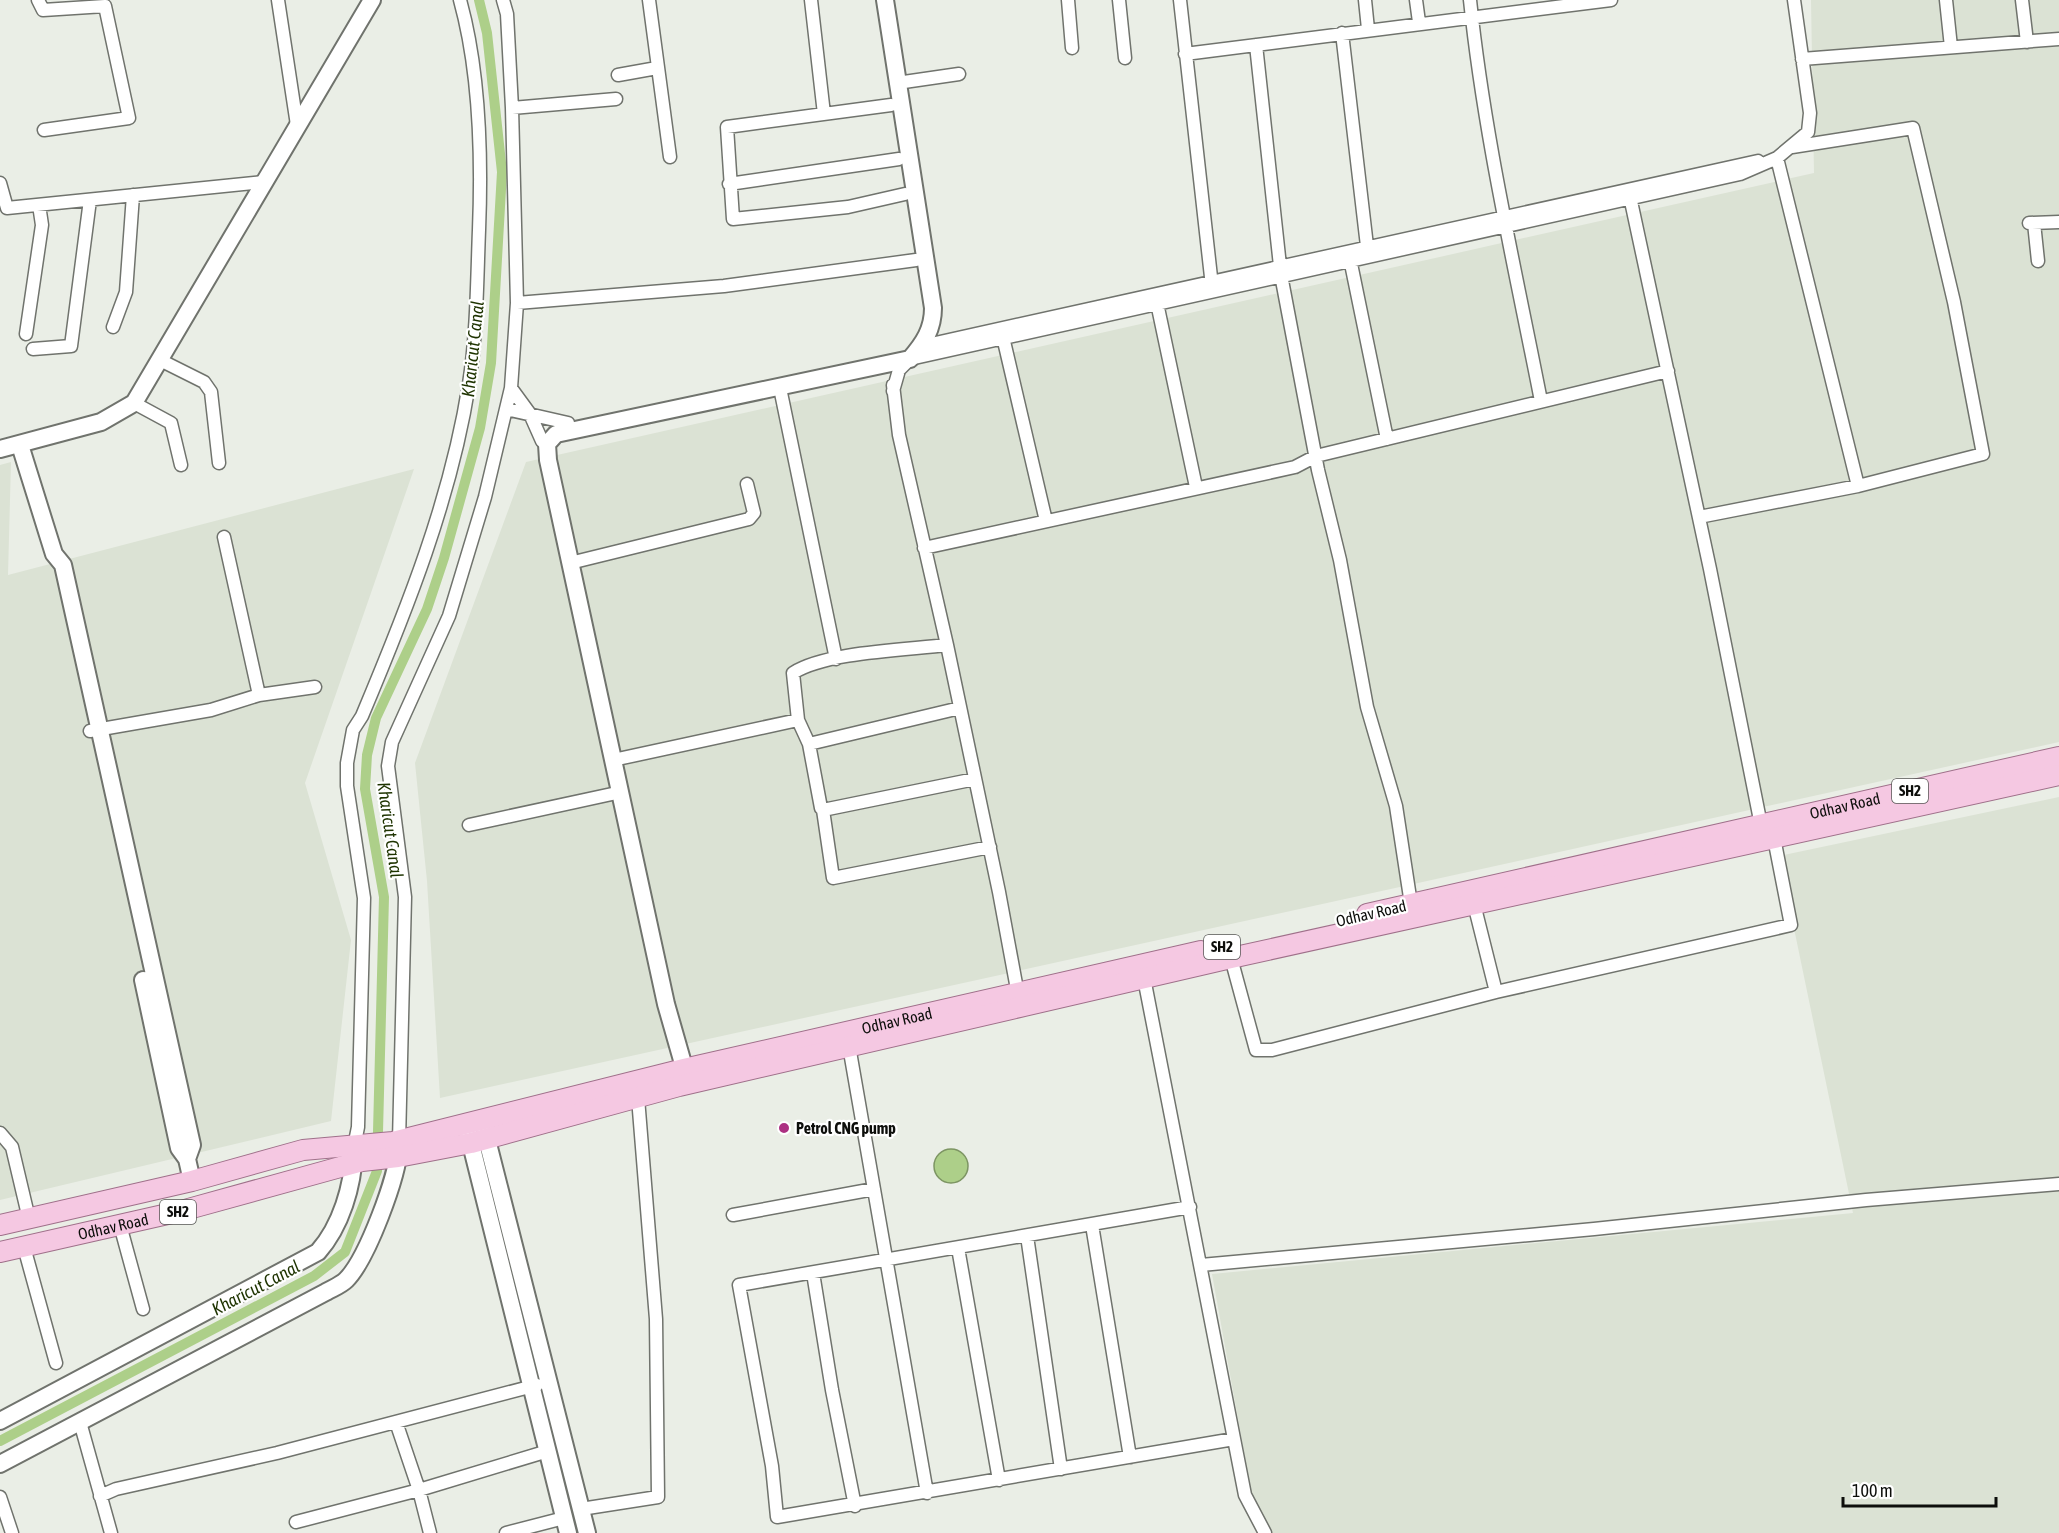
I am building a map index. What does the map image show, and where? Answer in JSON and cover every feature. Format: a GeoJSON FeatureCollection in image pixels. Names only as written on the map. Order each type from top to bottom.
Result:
{"type":"FeatureCollection","features":[{"type":"Feature","properties":{"kind":"main road","name":"Odhav Road"},"geometry":{"type":"LineString","coordinates":[[1143,971],[1231,958],[1474,904],[2059,757]]}},
{"type":"Feature","properties":{"kind":"main road","name":"Odhav Road"},"geometry":{"type":"LineString","coordinates":[[477,1132],[681,1078],[1143,971],[1411,904],[1768,831],[2059,775]]}},
{"type":"Feature","properties":{"kind":"main road","name":"Odhav Road"},"geometry":{"type":"LineString","coordinates":[[397,1147],[638,1098],[681,1078],[849,1046],[1019,1000]]}},
{"type":"Feature","properties":{"kind":"main road","name":"SH2"},"geometry":{"type":"LineString","coordinates":[[358,1155],[397,1147]]}},
{"type":"Feature","properties":{"kind":"main road","name":"Odhav Road"},"geometry":{"type":"LineString","coordinates":[[0,1225],[192,1181],[303,1150],[358,1155]]}},
{"type":"Feature","properties":{"kind":"main road","name":"Odhav Road"},"geometry":{"type":"LineString","coordinates":[[0,1252],[181,1211],[358,1155]]}},
{"type":"Feature","properties":{"kind":"street"},"geometry":{"type":"LineString","coordinates":[[39,0],[43,10],[105,6],[129,118],[44,130]]}},
{"type":"Feature","properties":{"kind":"street"},"geometry":{"type":"LineString","coordinates":[[278,0],[297,126]]}},
{"type":"Feature","properties":{"kind":"street"},"geometry":{"type":"LineString","coordinates":[[0,449],[101,422],[134,403],[372,0]]}},
{"type":"Feature","properties":{"kind":"street"},"geometry":{"type":"LineString","coordinates":[[0,1421],[318,1252],[332,1237],[358,1155],[364,898],[347,786],[347,763],[353,730],[362,716],[410,602],[445,486],[469,382],[482,175],[476,100],[466,22],[460,0]]}},
{"type":"Feature","properties":{"kind":"street"},"geometry":{"type":"LineString","coordinates":[[0,1464],[327,1292],[346,1279],[369,1241],[397,1147],[405,897],[388,766],[393,742],[449,616],[485,497],[511,388],[517,303],[513,108],[507,14],[503,0]]}},
{"type":"Feature","properties":{"kind":"street"},"geometry":{"type":"LineString","coordinates":[[650,0],[670,157]]}},
{"type":"Feature","properties":{"kind":"street"},"geometry":{"type":"LineString","coordinates":[[811,0],[824,114]]}},
{"type":"Feature","properties":{"kind":"street"},"geometry":{"type":"LineString","coordinates":[[874,0],[916,260],[929,322],[942,346]]}},
{"type":"Feature","properties":{"kind":"street"},"geometry":{"type":"LineString","coordinates":[[885,0],[929,322],[899,370],[893,391],[898,435],[947,645],[990,847],[1019,1000]]}},
{"type":"Feature","properties":{"kind":"street"},"geometry":{"type":"LineString","coordinates":[[1068,0],[1072,48]]}},
{"type":"Feature","properties":{"kind":"street"},"geometry":{"type":"LineString","coordinates":[[1119,0],[1125,58]]}},
{"type":"Feature","properties":{"kind":"street"},"geometry":{"type":"LineString","coordinates":[[1180,0],[1212,286]]}},
{"type":"Feature","properties":{"kind":"street"},"geometry":{"type":"LineString","coordinates":[[1365,0],[1368,29]]}},
{"type":"Feature","properties":{"kind":"street"},"geometry":{"type":"LineString","coordinates":[[1416,0],[1419,22]]}},
{"type":"Feature","properties":{"kind":"street"},"geometry":{"type":"LineString","coordinates":[[1470,0],[1489,148],[1506,220],[1541,401]]}},
{"type":"Feature","properties":{"kind":"street"},"geometry":{"type":"LineString","coordinates":[[1185,54],[1471,16],[1523,5],[1611,0]]}},
{"type":"Feature","properties":{"kind":"street"},"geometry":{"type":"LineString","coordinates":[[506,409],[569,427],[780,388],[942,346],[1739,169],[1777,158],[1808,132],[1810,113],[1794,0]]}},
{"type":"Feature","properties":{"kind":"street"},"geometry":{"type":"LineString","coordinates":[[1946,0],[1951,47]]}},
{"type":"Feature","properties":{"kind":"street"},"geometry":{"type":"LineString","coordinates":[[2022,0],[2027,42]]}},
{"type":"Feature","properties":{"kind":"street"},"geometry":{"type":"LineString","coordinates":[[1342,33],[1367,246]]}},
{"type":"Feature","properties":{"kind":"street"},"geometry":{"type":"LineString","coordinates":[[1802,59],[2059,39]]}},
{"type":"Feature","properties":{"kind":"street"},"geometry":{"type":"LineString","coordinates":[[1256,45],[1280,270],[1316,456],[1340,561],[1367,707],[1396,806],[1411,904]]}},
{"type":"Feature","properties":{"kind":"street"},"geometry":{"type":"LineString","coordinates":[[618,75],[657,68]]}},
{"type":"Feature","properties":{"kind":"street"},"geometry":{"type":"LineString","coordinates":[[897,83],[959,74]]}},
{"type":"Feature","properties":{"kind":"street"},"geometry":{"type":"LineString","coordinates":[[513,108],[616,99]]}},
{"type":"Feature","properties":{"kind":"street"},"geometry":{"type":"LineString","coordinates":[[891,105],[727,127],[733,219],[848,207],[905,194]]}},
{"type":"Feature","properties":{"kind":"street"},"geometry":{"type":"LineString","coordinates":[[1699,517],[1858,486],[1983,454],[1954,302],[1913,128],[1792,147]]}},
{"type":"Feature","properties":{"kind":"street"},"geometry":{"type":"LineString","coordinates":[[1777,158],[1858,486]]}},
{"type":"Feature","properties":{"kind":"street"},"geometry":{"type":"LineString","coordinates":[[729,184],[899,159]]}},
{"type":"Feature","properties":{"kind":"street"},"geometry":{"type":"LineString","coordinates":[[0,183],[7,208],[263,182]]}},
{"type":"Feature","properties":{"kind":"street"},"geometry":{"type":"LineString","coordinates":[[1231,958],[1256,1050],[1259,1051],[1496,992],[1791,925],[1768,831],[1629,193]]}},
{"type":"Feature","properties":{"kind":"street"},"geometry":{"type":"LineString","coordinates":[[113,327],[126,292],[133,195]]}},
{"type":"Feature","properties":{"kind":"street"},"geometry":{"type":"LineString","coordinates":[[33,349],[71,346],[90,200]]}},
{"type":"Feature","properties":{"kind":"street"},"geometry":{"type":"LineString","coordinates":[[26,334],[42,225],[39,206]]}},
{"type":"Feature","properties":{"kind":"street"},"geometry":{"type":"LineString","coordinates":[[1350,255],[1367,246],[1506,220]]}},
{"type":"Feature","properties":{"kind":"street"},"geometry":{"type":"LineString","coordinates":[[2038,261],[2031,223],[2059,222]]}},
{"type":"Feature","properties":{"kind":"street"},"geometry":{"type":"LineString","coordinates":[[1350,255],[1387,439]]}},
{"type":"Feature","properties":{"kind":"street"},"geometry":{"type":"LineString","coordinates":[[517,303],[724,286],[916,260]]}},
{"type":"Feature","properties":{"kind":"street"},"geometry":{"type":"LineString","coordinates":[[942,346],[1003,337],[1157,303],[1212,286]]}},
{"type":"Feature","properties":{"kind":"street"},"geometry":{"type":"LineString","coordinates":[[1157,303],[1196,488]]}},
{"type":"Feature","properties":{"kind":"street"},"geometry":{"type":"LineString","coordinates":[[1003,337],[1046,521]]}},
{"type":"Feature","properties":{"kind":"street"},"geometry":{"type":"LineString","coordinates":[[681,1078],[657,1006],[562,565],[542,462],[545,442],[569,427],[910,354]]}},
{"type":"Feature","properties":{"kind":"street"},"geometry":{"type":"LineString","coordinates":[[160,360],[204,382],[212,392],[219,463]]}},
{"type":"Feature","properties":{"kind":"street"},"geometry":{"type":"LineString","coordinates":[[924,548],[1295,467],[1316,456],[1668,370]]}},
{"type":"Feature","properties":{"kind":"street"},"geometry":{"type":"LineString","coordinates":[[511,388],[530,414],[545,442],[681,1078]]}},
{"type":"Feature","properties":{"kind":"street"},"geometry":{"type":"LineString","coordinates":[[780,388],[836,659]]}},
{"type":"Feature","properties":{"kind":"street"},"geometry":{"type":"LineString","coordinates":[[134,403],[171,423],[180,465]]}},
{"type":"Feature","properties":{"kind":"street"},"geometry":{"type":"LineString","coordinates":[[20,444],[54,554],[53,567],[95,731],[179,1148],[187,1159],[192,1181]]}},
{"type":"Feature","properties":{"kind":"street"},"geometry":{"type":"LineString","coordinates":[[570,563],[749,519],[754,513],[747,484]]}},
{"type":"Feature","properties":{"kind":"street"},"geometry":{"type":"LineString","coordinates":[[224,537],[259,695]]}},
{"type":"Feature","properties":{"kind":"street"},"geometry":{"type":"LineString","coordinates":[[947,645],[836,659],[803,666],[793,673],[798,720],[809,744],[823,810],[833,878],[990,847]]}},
{"type":"Feature","properties":{"kind":"street"},"geometry":{"type":"LineString","coordinates":[[95,731],[211,710],[259,695],[315,687]]}},
{"type":"Feature","properties":{"kind":"street"},"geometry":{"type":"LineString","coordinates":[[809,744],[960,708]]}},
{"type":"Feature","properties":{"kind":"street"},"geometry":{"type":"LineString","coordinates":[[613,760],[798,720]]}},
{"type":"Feature","properties":{"kind":"street"},"geometry":{"type":"LineString","coordinates":[[823,810],[975,779]]}},
{"type":"Feature","properties":{"kind":"street"},"geometry":{"type":"LineString","coordinates":[[469,825],[612,794]]}},
{"type":"Feature","properties":{"kind":"street"},"geometry":{"type":"LineString","coordinates":[[1474,904],[1496,992]]}},
{"type":"Feature","properties":{"kind":"street"},"geometry":{"type":"LineString","coordinates":[[1143,971],[1245,1495],[1265,1533]]}},
{"type":"Feature","properties":{"kind":"street"},"geometry":{"type":"LineString","coordinates":[[849,1046],[927,1493]]}},
{"type":"Feature","properties":{"kind":"street"},"geometry":{"type":"LineString","coordinates":[[581,1509],[658,1497],[656,1319],[638,1098]]}},
{"type":"Feature","properties":{"kind":"street"},"geometry":{"type":"LineString","coordinates":[[0,1132],[12,1147],[29,1219]]}},
{"type":"Feature","properties":{"kind":"street"},"geometry":{"type":"LineString","coordinates":[[477,1132],[549,1381],[587,1533]]}},
{"type":"Feature","properties":{"kind":"street"},"geometry":{"type":"LineString","coordinates":[[477,1132],[531,1386],[566,1525],[506,1533]]}},
{"type":"Feature","properties":{"kind":"street"},"geometry":{"type":"LineString","coordinates":[[1201,1265],[1594,1229],[1866,1200],[2059,1184]]}},
{"type":"Feature","properties":{"kind":"street"},"geometry":{"type":"LineString","coordinates":[[733,1215],[873,1190]]}},
{"type":"Feature","properties":{"kind":"street"},"geometry":{"type":"LineString","coordinates":[[1190,1207],[739,1285],[772,1466],[777,1518],[1234,1438]]}},
{"type":"Feature","properties":{"kind":"street"},"geometry":{"type":"LineString","coordinates":[[120,1225],[143,1309]]}},
{"type":"Feature","properties":{"kind":"street"},"geometry":{"type":"LineString","coordinates":[[1092,1225],[1130,1457]]}},
{"type":"Feature","properties":{"kind":"street"},"geometry":{"type":"LineString","coordinates":[[1027,1236],[1060,1469]]}},
{"type":"Feature","properties":{"kind":"street"},"geometry":{"type":"LineString","coordinates":[[24,1246],[57,1363]]}},
{"type":"Feature","properties":{"kind":"street"},"geometry":{"type":"LineString","coordinates":[[958,1248],[999,1480]]}},
{"type":"Feature","properties":{"kind":"street"},"geometry":{"type":"LineString","coordinates":[[813,1273],[832,1390],[855,1506]]}},
{"type":"Feature","properties":{"kind":"street"},"geometry":{"type":"LineString","coordinates":[[100,1496],[116,1489],[278,1453],[549,1381]]}},
{"type":"Feature","properties":{"kind":"street"},"geometry":{"type":"LineString","coordinates":[[80,1422],[111,1533]]}},
{"type":"Feature","properties":{"kind":"street"},"geometry":{"type":"LineString","coordinates":[[396,1422],[430,1533]]}},
{"type":"Feature","properties":{"kind":"street"},"geometry":{"type":"LineString","coordinates":[[296,1521],[418,1490],[548,1451]]}},
{"type":"Feature","properties":{"kind":"street"},"geometry":{"type":"LineString","coordinates":[[0,1497],[12,1533]]}},
{"type":"Feature","properties":{"kind":"shaded area"},"geometry":{"type":"Polygon","coordinates":[[[1811,0],[2059,0],[2059,742],[440,1098],[427,881],[415,763],[526,462],[1814,173],[1811,0]]]}},
{"type":"Feature","properties":{"kind":"shaded area"},"geometry":{"type":"Polygon","coordinates":[[[11,462],[8,575],[414,469],[305,783],[351,940],[331,1121],[0,1200],[0,465],[11,462]]]}},
{"type":"Feature","properties":{"kind":"shaded area"},"geometry":{"type":"Polygon","coordinates":[[[2059,797],[2059,1533],[1269,1533],[1251,1491],[1212,1274],[1853,1213],[1779,856],[2059,797]]]}},
{"type":"Feature","properties":{"kind":"shaded area"},"geometry":{"type":"Polygon","coordinates":[[[951,1149],[963,1154],[968,1166],[963,1178],[951,1183],[939,1178],[934,1166],[939,1154],[951,1149]]]}},
{"type":"Feature","properties":{"kind":"waterway","name":"Kharicut Canal"},"geometry":{"type":"LineString","coordinates":[[0,1441],[314,1276],[345,1252],[377,1171],[384,897],[365,789],[367,755],[376,718],[427,609],[444,558],[480,428],[491,363],[502,172],[487,33],[479,0]]}},
{"type":"Feature","properties":{"kind":"place","name":"Petrol CNG pump"},"geometry":{"type":"Point","coordinates":[784,1128]}}]}
